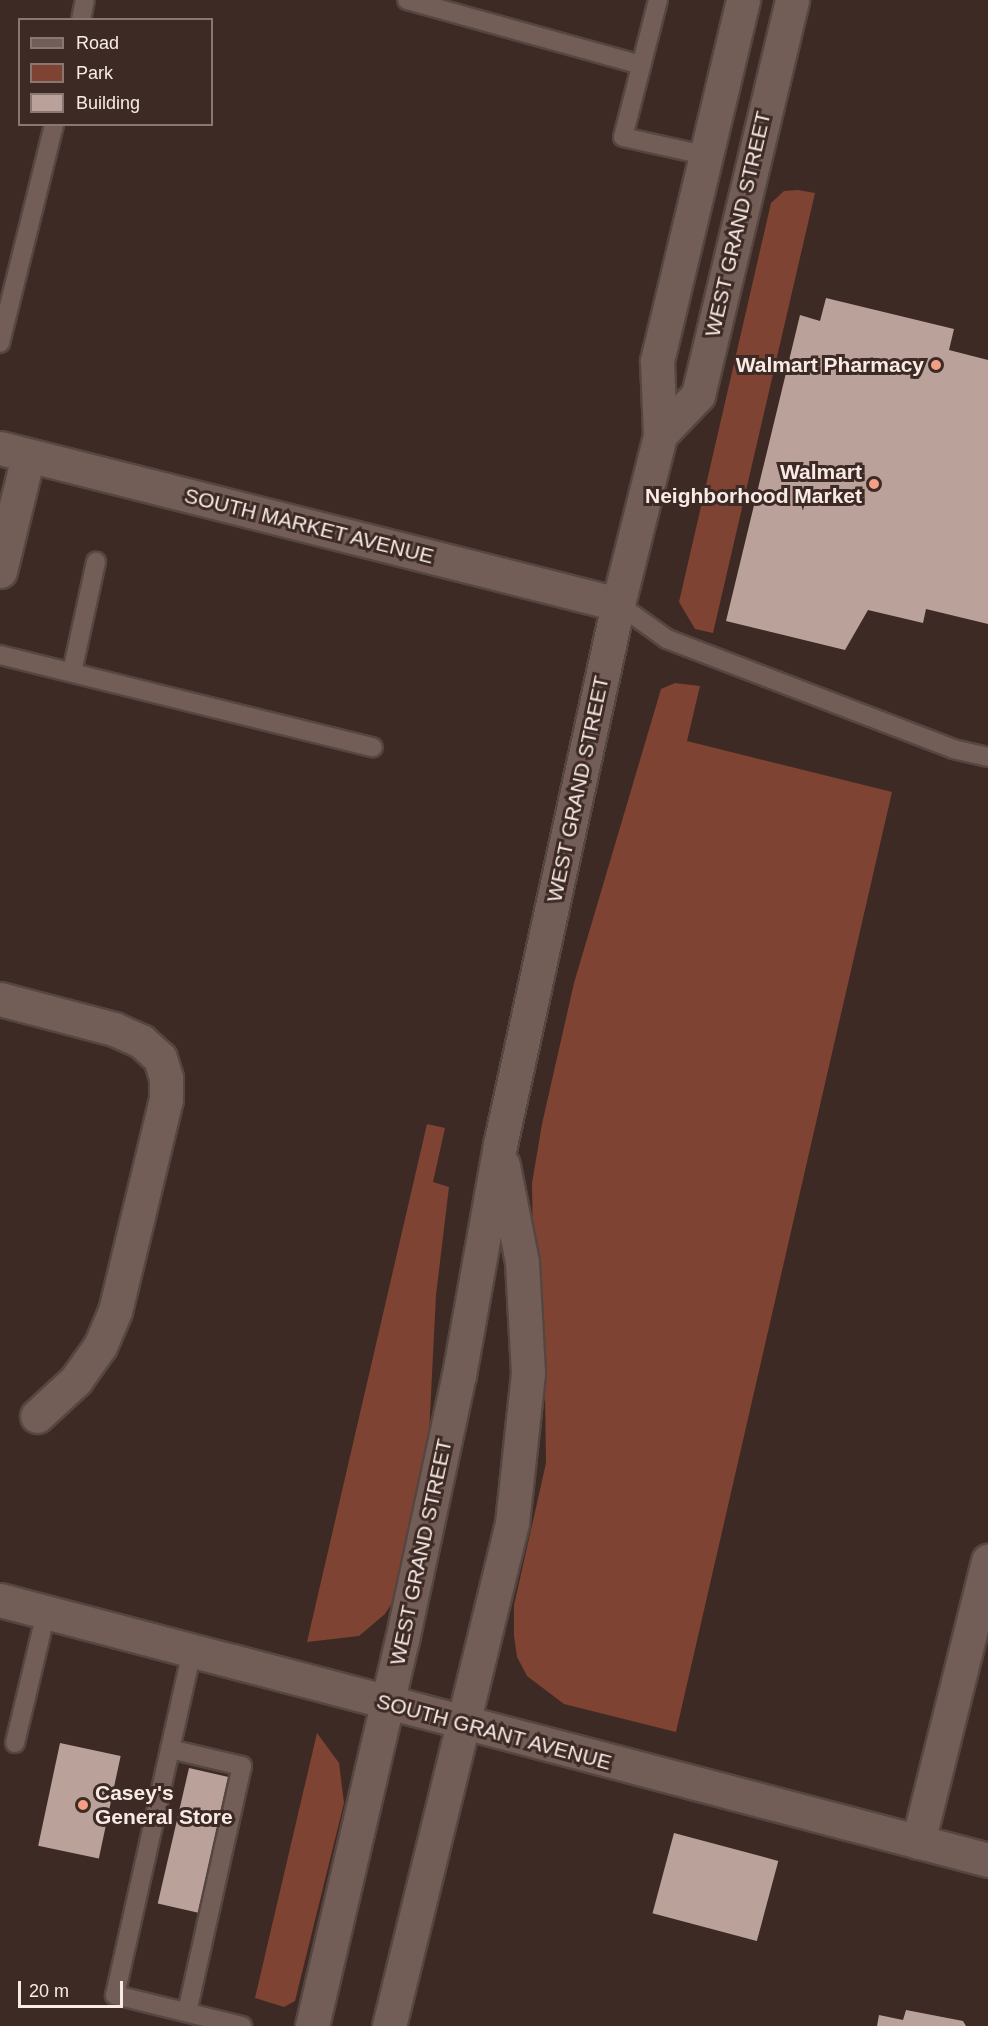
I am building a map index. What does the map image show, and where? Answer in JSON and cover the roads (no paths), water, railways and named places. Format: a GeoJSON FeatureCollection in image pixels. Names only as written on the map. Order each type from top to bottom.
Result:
{"type":"FeatureCollection","features":[{"type":"Feature","properties":{"kind":"main road","name":"WEST GRAND STREET"},"geometry":{"type":"LineString","coordinates":[[312,2026],[388,1704],[459,1375],[500,1145],[618,604],[660,435],[657,361],[704,155],[743,0]]}},
{"type":"Feature","properties":{"kind":"main road","name":"WEST GRAND STREET"},"geometry":{"type":"LineString","coordinates":[[660,435],[698,395],[792,0]]}},
{"type":"Feature","properties":{"kind":"main road","name":"SOUTH MARKET AVENUE"},"geometry":{"type":"LineString","coordinates":[[14,452],[618,604]]}},
{"type":"Feature","properties":{"kind":"main road"},"geometry":{"type":"LineString","coordinates":[[0,571],[14,452]]}},
{"type":"Feature","properties":{"kind":"main road"},"geometry":{"type":"LineString","coordinates":[[0,999],[114,1029],[141,1041],[160,1058],[166,1078],[166,1099],[115,1311],[100,1346],[76,1380],[37,1416]]}},
{"type":"Feature","properties":{"kind":"main road","name":"WEST GRAND STREET"},"geometry":{"type":"LineString","coordinates":[[389,2026],[512,1523],[528,1373],[522,1262],[500,1145]]}},
{"type":"Feature","properties":{"kind":"main road"},"geometry":{"type":"LineString","coordinates":[[918,1842],[988,1561]]}},
{"type":"Feature","properties":{"kind":"main road","name":"SOUTH GRANT AVENUE"},"geometry":{"type":"LineString","coordinates":[[0,1600],[461,1724],[988,1860]]}},
{"type":"Feature","properties":{"kind":"lane"},"geometry":{"type":"LineString","coordinates":[[81,18],[85,0]]}},
{"type":"Feature","properties":{"kind":"lane"},"geometry":{"type":"LineString","coordinates":[[406,0],[641,65]]}},
{"type":"Feature","properties":{"kind":"lane"},"geometry":{"type":"LineString","coordinates":[[658,0],[623,137],[704,155]]}},
{"type":"Feature","properties":{"kind":"lane"},"geometry":{"type":"LineString","coordinates":[[0,343],[54,126]]}},
{"type":"Feature","properties":{"kind":"lane"},"geometry":{"type":"LineString","coordinates":[[72,672],[96,562]]}},
{"type":"Feature","properties":{"kind":"lane"},"geometry":{"type":"LineString","coordinates":[[618,604],[667,639],[953,749],[988,758]]}},
{"type":"Feature","properties":{"kind":"lane"},"geometry":{"type":"LineString","coordinates":[[0,655],[373,747]]}},
{"type":"Feature","properties":{"kind":"lane"},"geometry":{"type":"LineString","coordinates":[[15,1743],[46,1612]]}},
{"type":"Feature","properties":{"kind":"lane"},"geometry":{"type":"LineString","coordinates":[[192,1652],[115,1995],[242,2026]]}},
{"type":"Feature","properties":{"kind":"lane"},"geometry":{"type":"LineString","coordinates":[[170,1749],[242,1766],[188,2012]]}},
{"type":"Feature","properties":{"kind":"place","name":"Walmart Pharmacy"},"geometry":{"type":"Point","coordinates":[936,365]}},
{"type":"Feature","properties":{"kind":"place","name":"Walmart Neighborhood Market"},"geometry":{"type":"Point","coordinates":[874,484]}},
{"type":"Feature","properties":{"kind":"place","name":"Casey's General Store"},"geometry":{"type":"Point","coordinates":[83,1805]}}]}
